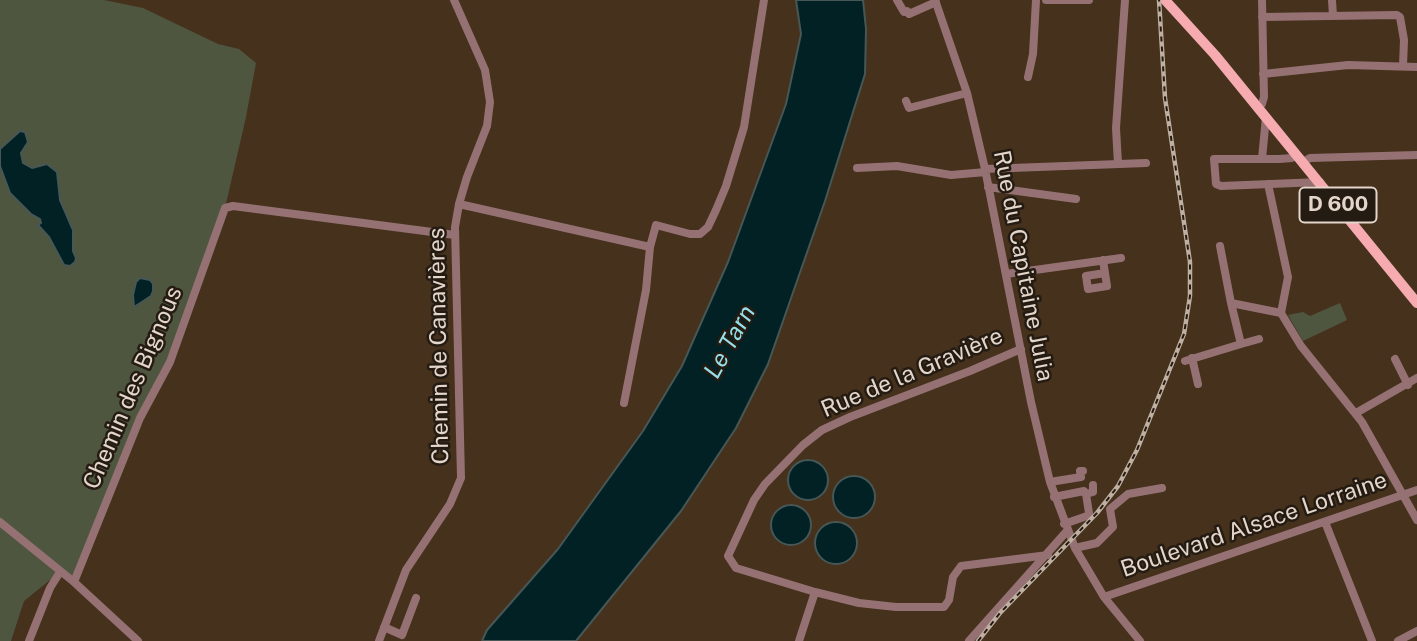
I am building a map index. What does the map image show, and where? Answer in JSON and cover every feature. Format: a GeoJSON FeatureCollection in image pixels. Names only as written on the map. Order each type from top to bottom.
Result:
{"type":"FeatureCollection","features":[{"type":"Feature","properties":{"kind":"main road","name":"D 600"},"geometry":{"type":"LineString","coordinates":[[1165,0],[1215,55],[1413,290],[1417,303]]}},
{"type":"Feature","properties":{"kind":"street","name":"Chemin de Canavières"},"geometry":{"type":"LineString","coordinates":[[379,641],[406,570],[450,504],[461,478],[455,235],[459,204],[487,126],[490,103],[485,70],[454,0]]}},
{"type":"Feature","properties":{"kind":"street"},"geometry":{"type":"LineString","coordinates":[[624,403],[656,225],[690,234],[700,234],[708,227],[726,186],[746,117],[764,0]]}},
{"type":"Feature","properties":{"kind":"street"},"geometry":{"type":"LineString","coordinates":[[897,0],[904,12],[907,10],[909,14],[915,5],[936,1]]}},
{"type":"Feature","properties":{"kind":"street"},"geometry":{"type":"LineString","coordinates":[[1028,78],[1033,54],[1036,0]]}},
{"type":"Feature","properties":{"kind":"street"},"geometry":{"type":"LineString","coordinates":[[1046,0],[1089,0]]}},
{"type":"Feature","properties":{"kind":"street"},"geometry":{"type":"LineString","coordinates":[[1118,164],[1116,128],[1125,0]]}},
{"type":"Feature","properties":{"kind":"street"},"geometry":{"type":"LineString","coordinates":[[1256,0],[1262,0],[1264,97],[1258,107]]}},
{"type":"Feature","properties":{"kind":"street"},"geometry":{"type":"LineString","coordinates":[[1332,0],[1333,16]]}},
{"type":"Feature","properties":{"kind":"street","name":"Rue du Capitaine Julia"},"geometry":{"type":"LineString","coordinates":[[936,1],[967,93],[1054,496],[1073,544],[1104,597],[1140,641]]}},
{"type":"Feature","properties":{"kind":"street"},"geometry":{"type":"LineString","coordinates":[[1262,17],[1397,15],[1404,40],[1403,66]]}},
{"type":"Feature","properties":{"kind":"street"},"geometry":{"type":"LineString","coordinates":[[1263,74],[1349,65],[1417,67]]}},
{"type":"Feature","properties":{"kind":"street"},"geometry":{"type":"LineString","coordinates":[[906,101],[909,108],[967,93]]}},
{"type":"Feature","properties":{"kind":"street"},"geometry":{"type":"LineString","coordinates":[[1262,159],[1266,117]]}},
{"type":"Feature","properties":{"kind":"street"},"geometry":{"type":"LineString","coordinates":[[1320,182],[1221,186],[1216,184],[1214,159],[1417,155]]}},
{"type":"Feature","properties":{"kind":"street"},"geometry":{"type":"LineString","coordinates":[[857,168],[897,166],[951,175],[985,170],[1146,163]]}},
{"type":"Feature","properties":{"kind":"street"},"geometry":{"type":"LineString","coordinates":[[1268,184],[1288,277],[1281,313],[1321,373],[1356,413],[1416,515]]}},
{"type":"Feature","properties":{"kind":"street"},"geometry":{"type":"LineString","coordinates":[[988,187],[1076,199]]}},
{"type":"Feature","properties":{"kind":"street"},"geometry":{"type":"LineString","coordinates":[[459,204],[650,247]]}},
{"type":"Feature","properties":{"kind":"street","name":"Chemin des Bignous"},"geometry":{"type":"LineString","coordinates":[[74,582],[140,418],[170,362],[225,208],[233,206],[455,235]]}},
{"type":"Feature","properties":{"kind":"street"},"geometry":{"type":"LineString","coordinates":[[1220,246],[1241,344]]}},
{"type":"Feature","properties":{"kind":"street"},"geometry":{"type":"LineString","coordinates":[[1006,274],[1121,258]]}},
{"type":"Feature","properties":{"kind":"street"},"geometry":{"type":"LineString","coordinates":[[1103,260],[1105,273]]}},
{"type":"Feature","properties":{"kind":"street"},"geometry":{"type":"LineString","coordinates":[[1231,303],[1281,313]]}},
{"type":"Feature","properties":{"kind":"street"},"geometry":{"type":"LineString","coordinates":[[1198,384],[1189,359],[1259,339]]}},
{"type":"Feature","properties":{"kind":"street","name":"Rue de la Gravière"},"geometry":{"type":"LineString","coordinates":[[815,593],[736,568],[727,556],[754,500],[765,484],[803,445],[822,430],[1021,349]]}},
{"type":"Feature","properties":{"kind":"street"},"geometry":{"type":"LineString","coordinates":[[1395,359],[1408,385]]}},
{"type":"Feature","properties":{"kind":"street"},"geometry":{"type":"LineString","coordinates":[[1356,413],[1417,378]]}},
{"type":"Feature","properties":{"kind":"street"},"geometry":{"type":"LineString","coordinates":[[1050,482],[1081,477],[1080,471],[1083,471]]}},
{"type":"Feature","properties":{"kind":"street"},"geometry":{"type":"LineString","coordinates":[[1054,496],[1084,491],[1086,494],[1093,492],[1093,485]]}},
{"type":"Feature","properties":{"kind":"street"},"geometry":{"type":"LineString","coordinates":[[1073,544],[1097,543],[1113,527],[1110,509],[1128,495],[1162,488]]}},
{"type":"Feature","properties":{"kind":"street","name":"Boulevard Alsace Lorraine"},"geometry":{"type":"LineString","coordinates":[[1104,597],[1417,490]]}},
{"type":"Feature","properties":{"kind":"street"},"geometry":{"type":"LineString","coordinates":[[969,641],[1048,555],[1066,528],[1087,516],[1089,513],[1086,494]]}},
{"type":"Feature","properties":{"kind":"street"},"geometry":{"type":"LineString","coordinates":[[0,522],[74,582],[138,641]]}},
{"type":"Feature","properties":{"kind":"street"},"geometry":{"type":"LineString","coordinates":[[1325,522],[1372,641]]}},
{"type":"Feature","properties":{"kind":"street"},"geometry":{"type":"LineString","coordinates":[[799,641],[815,593],[859,603],[896,607],[944,607],[953,577],[961,566],[1048,555]]}},
{"type":"Feature","properties":{"kind":"street"},"geometry":{"type":"LineString","coordinates":[[29,641],[50,588],[60,572]]}},
{"type":"Feature","properties":{"kind":"street"},"geometry":{"type":"LineString","coordinates":[[384,627],[402,635],[416,598]]}},
{"type":"Feature","properties":{"kind":"street"},"geometry":{"type":"LineString","coordinates":[[393,605],[411,612]]}},
{"type":"Feature","properties":{"kind":"street"},"geometry":{"type":"LineString","coordinates":[[1398,641],[1417,631]]}},
{"type":"Feature","properties":{"kind":"green space"},"geometry":{"type":"Polygon","coordinates":[[[0,0],[104,0],[143,8],[218,44],[239,49],[256,63],[225,208],[178,340],[140,418],[74,582],[60,572],[24,601],[11,641],[0,641],[0,0]]]}},
{"type":"Feature","properties":{"kind":"green space"},"geometry":{"type":"Polygon","coordinates":[[[1340,303],[1347,320],[1303,341],[1288,315],[1303,312],[1310,316],[1340,303]]]}},
{"type":"Feature","properties":{"kind":"water","name":"Le Tarn"},"geometry":{"type":"Polygon","coordinates":[[[796,0],[863,0],[866,29],[865,74],[825,201],[768,364],[736,428],[681,511],[576,641],[482,641],[487,630],[558,549],[643,431],[682,366],[728,262],[786,104],[801,34],[796,0]]]}},
{"type":"Feature","properties":{"kind":"water"},"geometry":{"type":"Polygon","coordinates":[[[20,131],[25,132],[28,142],[21,153],[23,163],[32,168],[47,164],[57,172],[60,200],[73,230],[73,251],[76,258],[70,266],[64,265],[49,237],[38,225],[41,223],[40,219],[31,214],[10,193],[0,166],[0,149],[20,131]]]}},
{"type":"Feature","properties":{"kind":"water"},"geometry":{"type":"Polygon","coordinates":[[[140,278],[150,280],[153,291],[151,296],[134,307],[133,295],[136,282],[140,278]]]}},
{"type":"Feature","properties":{"kind":"water"},"geometry":{"type":"Polygon","coordinates":[[[808,460],[822,466],[828,480],[822,494],[808,500],[794,494],[788,480],[794,466],[808,460]]]}},
{"type":"Feature","properties":{"kind":"water"},"geometry":{"type":"Polygon","coordinates":[[[854,476],[869,482],[875,497],[869,512],[854,518],[839,512],[833,497],[839,482],[854,476]]]}},
{"type":"Feature","properties":{"kind":"water"},"geometry":{"type":"Polygon","coordinates":[[[791,505],[805,511],[811,525],[805,539],[791,545],[777,539],[771,525],[777,511],[791,505]]]}},
{"type":"Feature","properties":{"kind":"water"},"geometry":{"type":"Polygon","coordinates":[[[836,522],[851,528],[857,543],[851,558],[836,564],[821,558],[815,543],[821,528],[836,522]]]}},
{"type":"Feature","properties":{"kind":"railway"},"geometry":{"type":"LineString","coordinates":[[978,641],[1000,613],[1097,513],[1118,486],[1137,450],[1184,334],[1190,296],[1190,262],[1165,98],[1159,0]]}}]}
